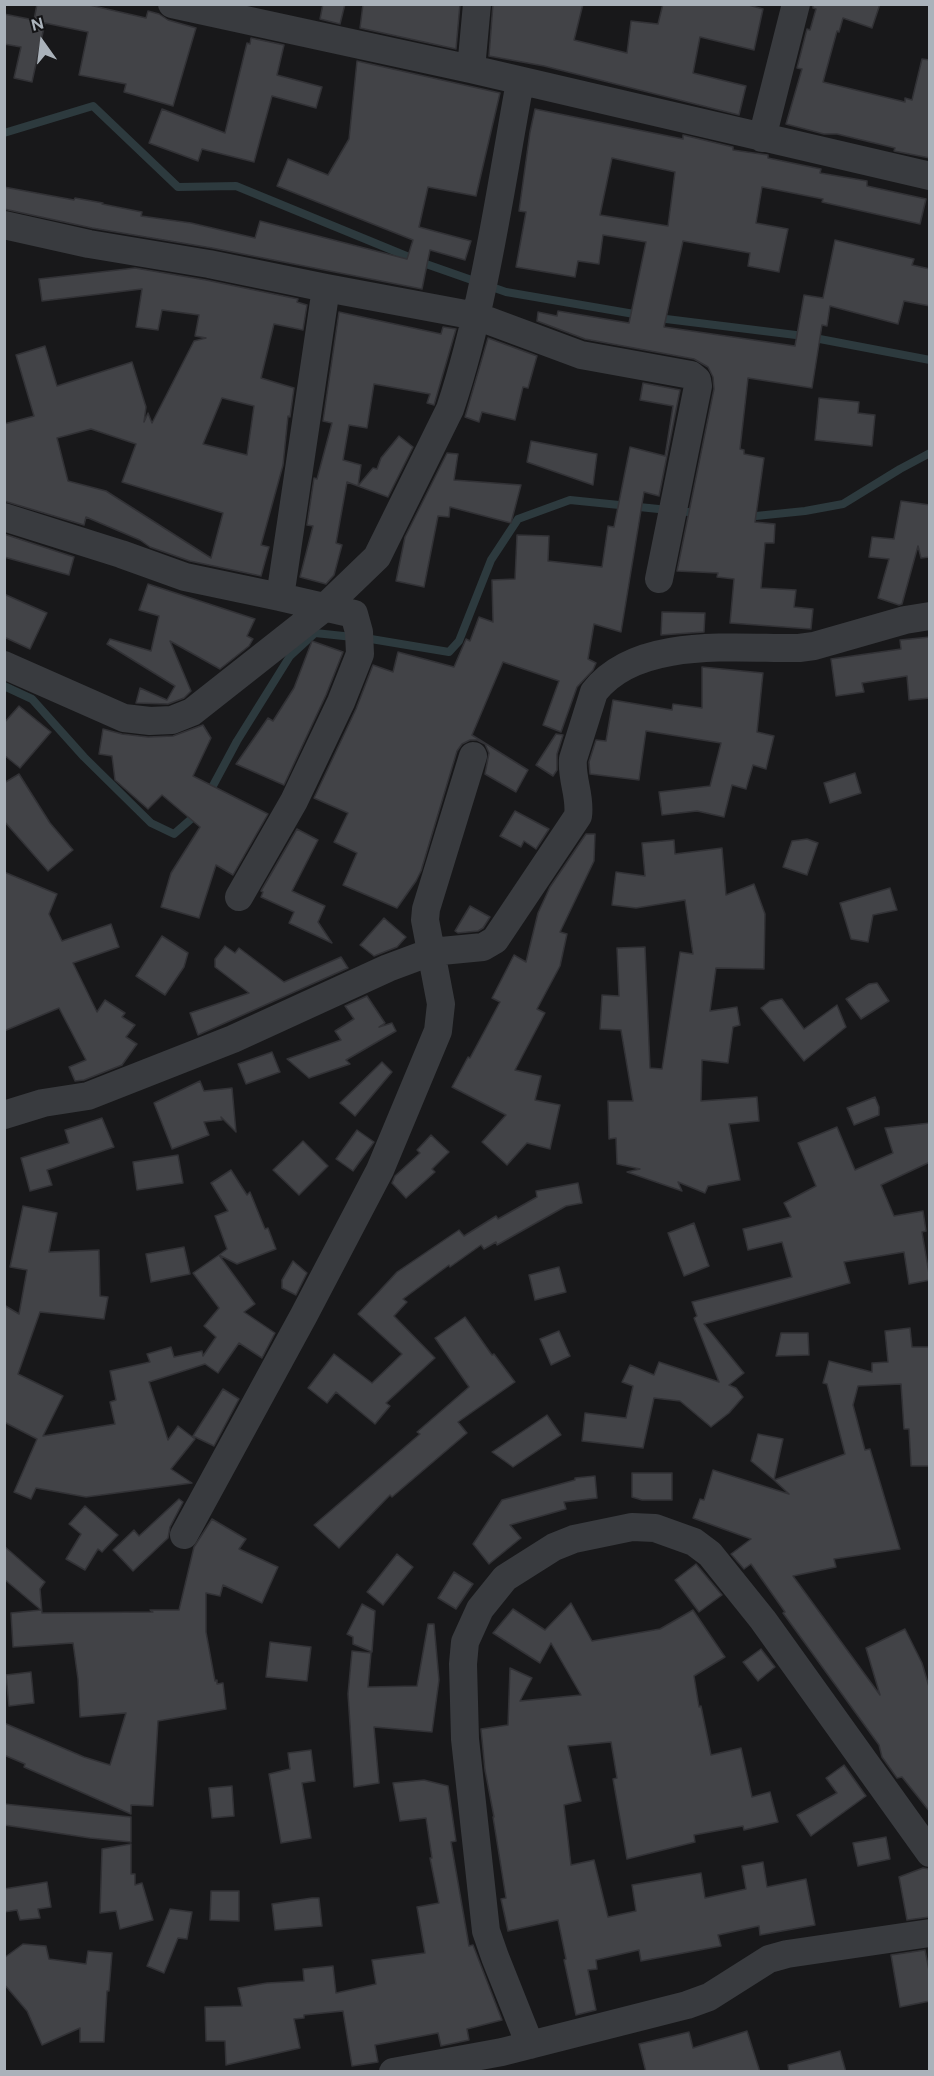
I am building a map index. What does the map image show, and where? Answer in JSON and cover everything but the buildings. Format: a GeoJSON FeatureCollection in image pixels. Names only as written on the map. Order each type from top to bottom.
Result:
{"type":"FeatureCollection","features":[{"type":"Feature","properties":{"kind":"street"},"geometry":{"type":"LineString","coordinates":[[172,4],[471,69],[930,176]]}},
{"type":"Feature","properties":{"kind":"street"},"geometry":{"type":"LineString","coordinates":[[471,69],[477,4]]}},
{"type":"Feature","properties":{"kind":"street"},"geometry":{"type":"LineString","coordinates":[[762,138],[796,4]]}},
{"type":"Feature","properties":{"kind":"street"},"geometry":{"type":"LineString","coordinates":[[4,665],[124,718],[150,721],[172,720],[192,712],[324,608],[377,557],[450,409],[477,308],[520,82]]}},
{"type":"Feature","properties":{"kind":"street"},"geometry":{"type":"LineString","coordinates":[[4,225],[89,244],[209,264],[326,288],[477,308],[581,355],[691,375],[697,380],[698,386],[658,579]]}},
{"type":"Feature","properties":{"kind":"street"},"geometry":{"type":"LineString","coordinates":[[280,597],[326,288]]}},
{"type":"Feature","properties":{"kind":"street"},"geometry":{"type":"LineString","coordinates":[[4,518],[121,554],[186,577],[354,614],[360,638],[360,654],[341,702],[294,801],[239,897]]}},
{"type":"Feature","properties":{"kind":"street"},"geometry":{"type":"LineString","coordinates":[[4,1115],[43,1103],[88,1096],[233,1039],[388,968],[431,952],[483,947],[495,940],[578,816],[580,804],[572,767],[573,759],[594,692],[620,668],[681,649],[814,646],[905,620],[930,616]]}},
{"type":"Feature","properties":{"kind":"street"},"geometry":{"type":"LineString","coordinates":[[184,1535],[380,1170],[438,1030],[441,1004],[425,920],[426,909],[473,756]]}},
{"type":"Feature","properties":{"kind":"street"},"geometry":{"type":"LineString","coordinates":[[531,2045],[486,1931],[465,1739],[463,1664],[465,1642],[480,1609],[505,1578],[554,1547],[574,1539],[632,1527],[655,1528],[694,1542],[710,1554],[763,1620],[930,1853]]}},
{"type":"Feature","properties":{"kind":"street"},"geometry":{"type":"LineString","coordinates":[[393,2072],[501,2052],[687,2005],[709,1997],[769,1959],[787,1954],[930,1933]]}},
{"type":"Feature","properties":{"kind":"waterway"},"geometry":{"type":"LineString","coordinates":[[4,133],[93,106],[178,187],[236,186],[426,264],[506,292],[640,315]]}},
{"type":"Feature","properties":{"kind":"waterway"},"geometry":{"type":"LineString","coordinates":[[658,318],[804,336],[930,360]]}},
{"type":"Feature","properties":{"kind":"waterway"},"geometry":{"type":"LineString","coordinates":[[746,517],[805,511],[843,504],[930,453]]}},
{"type":"Feature","properties":{"kind":"waterway"},"geometry":{"type":"LineString","coordinates":[[365,638],[449,652],[459,641],[491,560],[518,519],[570,500],[698,513]]}},
{"type":"Feature","properties":{"kind":"waterway"},"geometry":{"type":"LineString","coordinates":[[208,795],[237,741],[290,656],[315,633],[353,637]]}},
{"type":"Feature","properties":{"kind":"waterway"},"geometry":{"type":"LineString","coordinates":[[4,686],[32,699],[84,757],[151,823],[174,834],[198,813]]}}]}
